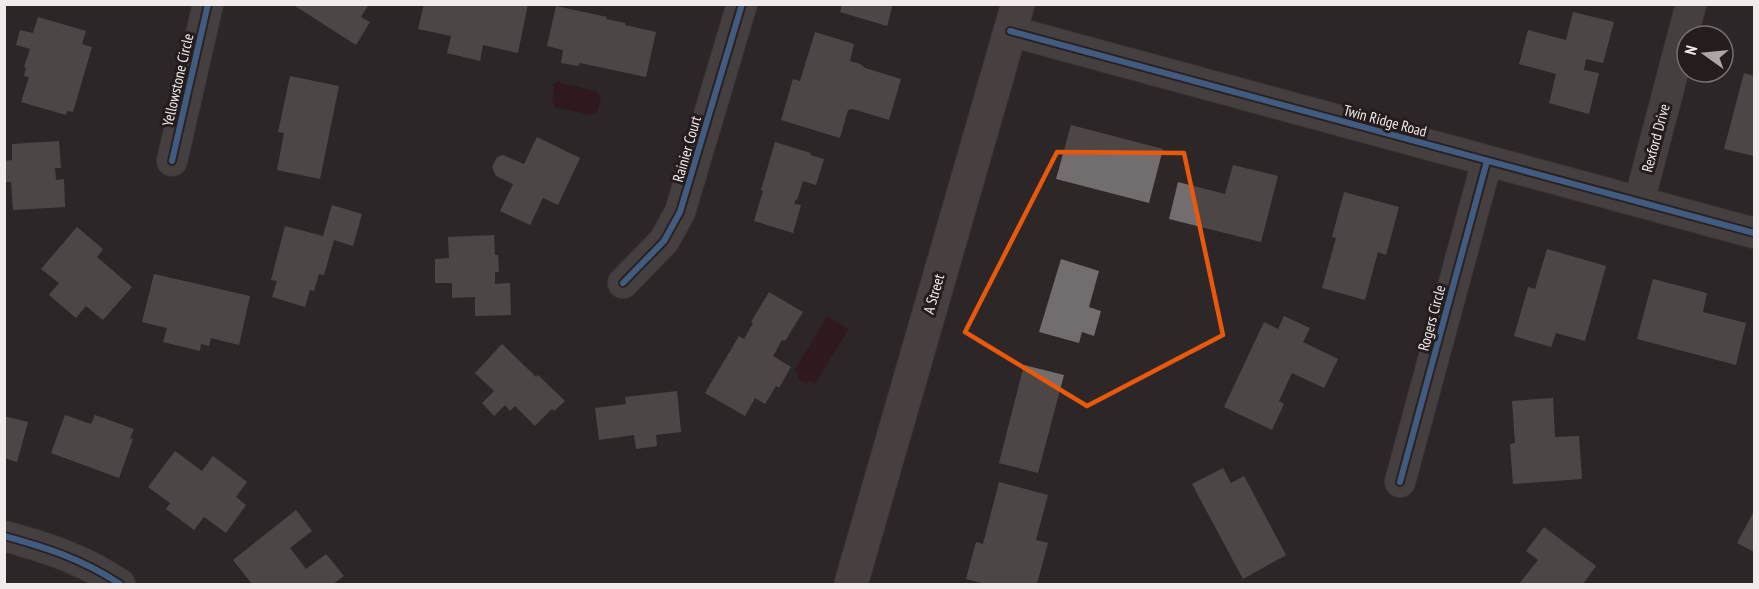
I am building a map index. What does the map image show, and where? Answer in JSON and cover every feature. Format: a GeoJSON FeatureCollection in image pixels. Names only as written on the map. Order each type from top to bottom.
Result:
{"type":"FeatureCollection","features":[{"type":"Feature","properties":{"kind":"main road","name":"A Street"},"geometry":{"type":"LineString","coordinates":[[851,585],[1014,18]]}},
{"type":"Feature","properties":{"kind":"street","name":"Yellowstone Circle"},"geometry":{"type":"LineString","coordinates":[[172,161],[208,4]]}},
{"type":"Feature","properties":{"kind":"street","name":"Rainier Court"},"geometry":{"type":"LineString","coordinates":[[623,283],[664,241],[680,212],[742,4]]}},
{"type":"Feature","properties":{"kind":"street","name":"Rexford Drive"},"geometry":{"type":"LineString","coordinates":[[1639,202],[1691,4]]}},
{"type":"Feature","properties":{"kind":"street","name":"Twin Ridge Road"},"geometry":{"type":"LineString","coordinates":[[1014,18],[1487,160],[1755,233]]}},
{"type":"Feature","properties":{"kind":"street","name":"Rogers Circle"},"geometry":{"type":"LineString","coordinates":[[1400,482],[1487,160]]}},
{"type":"Feature","properties":{"kind":"street"},"geometry":{"type":"LineString","coordinates":[[4,536],[68,556],[120,585]]}},
{"type":"Feature","properties":{"kind":"highlighted area"},"geometry":{"type":"Polygon","coordinates":[[[1057,152],[1184,153],[1223,335],[1087,406],[965,332],[1057,152]]]}},
{"type":"Feature","properties":{"kind":"shaded area"},"geometry":{"type":"Polygon","coordinates":[[[560,80],[561,83],[596,91],[601,97],[598,111],[590,115],[555,107],[552,100],[554,88],[552,85],[560,80]]]}},
{"type":"Feature","properties":{"kind":"shaded area"},"geometry":{"type":"Polygon","coordinates":[[[827,316],[849,329],[815,384],[810,380],[807,384],[797,378],[799,374],[794,371],[827,316]]]}},
{"type":"Feature","properties":{"kind":"building"},"geometry":{"type":"Polygon","coordinates":[[[292,4],[369,4],[361,17],[370,22],[356,45],[292,4]]]}},
{"type":"Feature","properties":{"kind":"building"},"geometry":{"type":"Polygon","coordinates":[[[424,4],[528,4],[518,53],[483,45],[480,61],[447,53],[451,36],[418,29],[424,4]]]}},
{"type":"Feature","properties":{"kind":"building"},"geometry":{"type":"Polygon","coordinates":[[[842,4],[893,4],[887,26],[840,12],[842,4]]]}},
{"type":"Feature","properties":{"kind":"building"},"geometry":{"type":"Polygon","coordinates":[[[556,6],[607,17],[606,19],[625,23],[625,25],[656,32],[646,77],[580,63],[578,66],[561,63],[563,50],[547,46],[556,6]]]}},
{"type":"Feature","properties":{"kind":"building"},"geometry":{"type":"Polygon","coordinates":[[[1573,12],[1614,22],[1603,63],[1586,59],[1584,70],[1599,73],[1589,114],[1549,103],[1556,74],[1519,64],[1528,30],[1566,40],[1573,12]]]}},
{"type":"Feature","properties":{"kind":"building"},"geometry":{"type":"Polygon","coordinates":[[[38,17],[86,31],[82,44],[92,47],[73,112],[67,111],[66,115],[21,102],[29,77],[24,76],[26,68],[24,67],[30,49],[16,45],[20,30],[33,33],[38,17]]]}},
{"type":"Feature","properties":{"kind":"building"},"geometry":{"type":"Polygon","coordinates":[[[815,32],[854,44],[850,61],[901,79],[889,120],[853,109],[848,110],[840,138],[781,120],[793,79],[800,81],[815,32]]]}},
{"type":"Feature","properties":{"kind":"building"},"geometry":{"type":"Polygon","coordinates":[[[1744,73],[1754,76],[1754,156],[1724,149],[1744,73]]]}},
{"type":"Feature","properties":{"kind":"building"},"geometry":{"type":"Polygon","coordinates":[[[290,76],[339,86],[320,179],[277,170],[284,133],[278,132],[290,76]]]}},
{"type":"Feature","properties":{"kind":"building"},"geometry":{"type":"Polygon","coordinates":[[[1071,125],[1163,149],[1149,203],[1056,179],[1071,125]]]}},
{"type":"Feature","properties":{"kind":"building"},"geometry":{"type":"Polygon","coordinates":[[[537,137],[580,158],[558,205],[543,198],[530,225],[500,211],[513,184],[496,176],[492,167],[497,157],[503,155],[524,164],[537,137]]]}},
{"type":"Feature","properties":{"kind":"building"},"geometry":{"type":"Polygon","coordinates":[[[59,141],[61,168],[55,168],[56,180],[64,179],[65,207],[13,210],[11,182],[5,182],[5,161],[12,160],[12,144],[59,141]]]}},
{"type":"Feature","properties":{"kind":"building"},"geometry":{"type":"Polygon","coordinates":[[[775,142],[824,159],[816,185],[803,181],[794,204],[801,205],[793,233],[754,221],[775,142]]]}},
{"type":"Feature","properties":{"kind":"building"},"geometry":{"type":"Polygon","coordinates":[[[1233,165],[1278,176],[1261,242],[1169,219],[1178,182],[1225,194],[1233,165]]]}},
{"type":"Feature","properties":{"kind":"building"},"geometry":{"type":"Polygon","coordinates":[[[1344,192],[1399,207],[1386,255],[1378,252],[1365,300],[1322,288],[1336,238],[1332,237],[1344,192]]]}},
{"type":"Feature","properties":{"kind":"building"},"geometry":{"type":"Polygon","coordinates":[[[332,205],[362,214],[353,246],[334,240],[324,275],[319,274],[314,291],[310,290],[305,307],[272,297],[277,281],[271,280],[285,226],[323,236],[332,205]]]}},
{"type":"Feature","properties":{"kind":"building"},"geometry":{"type":"Polygon","coordinates":[[[77,227],[103,249],[97,257],[132,287],[103,320],[86,306],[76,318],[49,295],[59,283],[41,269],[77,227]]]}},
{"type":"Feature","properties":{"kind":"building"},"geometry":{"type":"Polygon","coordinates":[[[494,235],[499,272],[495,272],[495,284],[510,283],[511,315],[475,316],[475,297],[452,298],[452,283],[435,283],[435,259],[449,258],[448,237],[494,235]]]}},
{"type":"Feature","properties":{"kind":"building"},"geometry":{"type":"Polygon","coordinates":[[[1547,249],[1606,266],[1585,341],[1556,333],[1551,347],[1514,336],[1528,287],[1535,289],[1547,249]]]}},
{"type":"Feature","properties":{"kind":"building"},"geometry":{"type":"Polygon","coordinates":[[[1061,259],[1099,271],[1089,307],[1101,311],[1094,336],[1082,332],[1079,343],[1039,332],[1061,259]]]}},
{"type":"Feature","properties":{"kind":"building"},"geometry":{"type":"Polygon","coordinates":[[[154,274],[250,296],[239,345],[211,338],[209,346],[201,344],[200,351],[163,342],[167,328],[142,322],[154,274]]]}},
{"type":"Feature","properties":{"kind":"building"},"geometry":{"type":"Polygon","coordinates":[[[1653,279],[1707,293],[1703,312],[1746,323],[1736,365],[1637,339],[1653,279]]]}},
{"type":"Feature","properties":{"kind":"building"},"geometry":{"type":"Polygon","coordinates":[[[769,292],[803,312],[773,356],[791,367],[779,388],[776,386],[765,404],[755,398],[745,416],[705,393],[739,336],[744,339],[753,323],[751,322],[769,292]]]}},
{"type":"Feature","properties":{"kind":"building"},"geometry":{"type":"Polygon","coordinates":[[[1284,316],[1310,328],[1303,342],[1338,359],[1324,388],[1292,373],[1279,401],[1284,404],[1272,430],[1224,407],[1264,322],[1278,329],[1284,316]]]}},
{"type":"Feature","properties":{"kind":"building"},"geometry":{"type":"Polygon","coordinates":[[[502,344],[565,401],[554,411],[552,409],[535,426],[515,406],[510,411],[505,405],[494,416],[482,403],[494,391],[475,373],[502,344]]]}},
{"type":"Feature","properties":{"kind":"building"},"geometry":{"type":"Polygon","coordinates":[[[1024,365],[1064,375],[1038,473],[999,463],[1024,365]]]}},
{"type":"Feature","properties":{"kind":"building"},"geometry":{"type":"Polygon","coordinates":[[[677,391],[681,432],[656,435],[657,446],[636,449],[634,435],[599,440],[595,408],[626,404],[625,397],[677,391]]]}},
{"type":"Feature","properties":{"kind":"building"},"geometry":{"type":"Polygon","coordinates":[[[1553,398],[1555,437],[1579,436],[1582,479],[1513,484],[1510,444],[1515,443],[1512,401],[1553,398]]]}},
{"type":"Feature","properties":{"kind":"building"},"geometry":{"type":"Polygon","coordinates":[[[65,415],[91,424],[95,415],[134,429],[130,438],[133,439],[119,478],[51,453],[65,415]]]}},
{"type":"Feature","properties":{"kind":"building"},"geometry":{"type":"Polygon","coordinates":[[[4,416],[28,422],[17,462],[4,458],[4,416]]]}},
{"type":"Feature","properties":{"kind":"building"},"geometry":{"type":"Polygon","coordinates":[[[175,451],[202,471],[213,456],[247,482],[236,497],[246,505],[226,533],[204,517],[194,530],[166,509],[170,503],[148,487],[175,451]]]}},
{"type":"Feature","properties":{"kind":"building"},"geometry":{"type":"Polygon","coordinates":[[[1223,468],[1231,483],[1244,476],[1286,555],[1243,579],[1192,484],[1223,468]]]}},
{"type":"Feature","properties":{"kind":"building"},"geometry":{"type":"Polygon","coordinates":[[[999,482],[1048,495],[1036,540],[1048,543],[1037,584],[986,584],[966,579],[976,542],[983,544],[999,482]]]}},
{"type":"Feature","properties":{"kind":"building"},"geometry":{"type":"Polygon","coordinates":[[[296,510],[312,531],[290,548],[306,569],[326,554],[344,576],[333,584],[252,584],[233,560],[296,510]]]}},
{"type":"Feature","properties":{"kind":"building"},"geometry":{"type":"Polygon","coordinates":[[[1754,511],[1754,552],[1737,543],[1754,511]]]}},
{"type":"Feature","properties":{"kind":"building"},"geometry":{"type":"Polygon","coordinates":[[[1544,527],[1596,566],[1583,584],[1519,584],[1538,560],[1526,551],[1544,527]]]}},
{"type":"Feature","properties":{"kind":"cycle path"},"geometry":{"type":"LineString","coordinates":[[172,161],[208,4]]}},
{"type":"Feature","properties":{"kind":"cycle path"},"geometry":{"type":"LineString","coordinates":[[623,283],[664,241],[680,212],[742,4]]}},
{"type":"Feature","properties":{"kind":"cycle path"},"geometry":{"type":"LineString","coordinates":[[1010,31],[1754,233]]}},
{"type":"Feature","properties":{"kind":"cycle path"},"geometry":{"type":"LineString","coordinates":[[1400,482],[1487,161]]}},
{"type":"Feature","properties":{"kind":"cycle path"},"geometry":{"type":"LineString","coordinates":[[4,536],[64,555],[120,584]]}}]}
